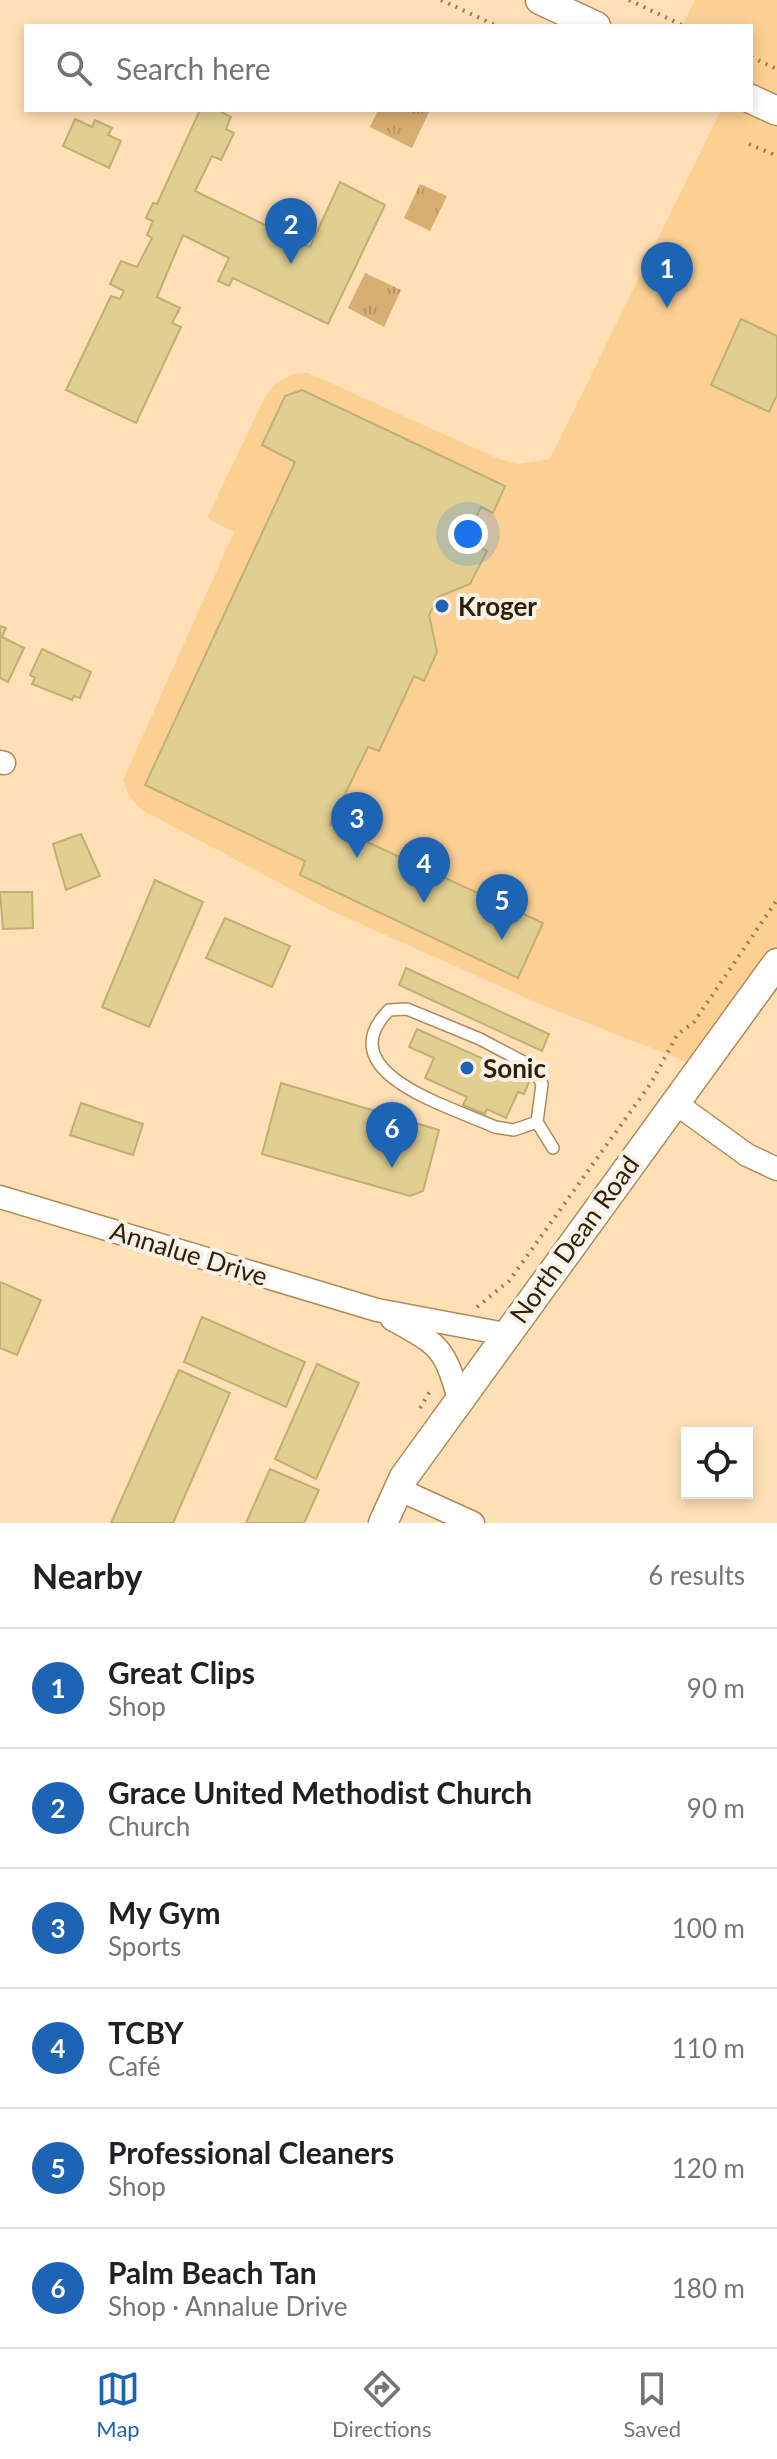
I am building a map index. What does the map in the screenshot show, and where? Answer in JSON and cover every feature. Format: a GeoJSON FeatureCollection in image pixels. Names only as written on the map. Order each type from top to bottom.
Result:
{"type":"FeatureCollection","features":[{"type":"Feature","properties":{"kind":"street"},"geometry":{"type":"LineString","coordinates":[[540,0],[592,24]]}},
{"type":"Feature","properties":{"kind":"street"},"geometry":{"type":"LineString","coordinates":[[753,100],[777,111]]}},
{"type":"Feature","properties":{"kind":"street","name":"North Dean Road"},"geometry":{"type":"LineString","coordinates":[[383,1523],[398,1489],[459,1399],[777,963]]}},
{"type":"Feature","properties":{"kind":"street"},"geometry":{"type":"LineString","coordinates":[[674,1102],[747,1155],[777,1169]]}},
{"type":"Feature","properties":{"kind":"street","name":"Annalue Drive"},"geometry":{"type":"LineString","coordinates":[[0,1197],[377,1310],[505,1334]]}},
{"type":"Feature","properties":{"kind":"street","name":"Annalue Drive"},"geometry":{"type":"LineString","coordinates":[[377,1310],[432,1341],[448,1358],[459,1399]]}},
{"type":"Feature","properties":{"kind":"street"},"geometry":{"type":"LineString","coordinates":[[398,1489],[473,1523]]}},
{"type":"Feature","properties":{"kind":"lane"},"geometry":{"type":"LineString","coordinates":[[537,1122],[514,1130],[495,1127],[389,1078],[372,1056],[372,1034],[376,1023],[389,1010],[407,1009],[480,1039],[533,1067],[542,1084],[537,1122],[553,1148]]}},
{"type":"Feature","properties":{"kind":"path"},"geometry":{"type":"LineString","coordinates":[[441,0],[493,24]]}},
{"type":"Feature","properties":{"kind":"path"},"geometry":{"type":"LineString","coordinates":[[629,0],[680,24]]}},
{"type":"Feature","properties":{"kind":"path"},"geometry":{"type":"LineString","coordinates":[[753,58],[777,69]]}},
{"type":"Feature","properties":{"kind":"path"},"geometry":{"type":"LineString","coordinates":[[749,144],[777,156]]}},
{"type":"Feature","properties":{"kind":"path"},"geometry":{"type":"LineString","coordinates":[[462,1326],[486,1297],[509,1281],[651,1083],[677,1035],[694,1022],[777,900]]}},
{"type":"Feature","properties":{"kind":"shaded area"},"geometry":{"type":"Polygon","coordinates":[[[695,0],[777,0],[777,958],[700,1067],[544,1006],[332,911],[142,810],[129,796],[123,780],[234,532],[207,518],[265,397],[275,384],[293,374],[308,373],[499,459],[517,464],[550,459],[720,112],[753,112],[753,24],[683,24],[695,0]]]}},
{"type":"Feature","properties":{"kind":"green space"},"geometry":{"type":"Polygon","coordinates":[[[377,112],[429,112],[412,148],[370,127],[377,112]]]}},
{"type":"Feature","properties":{"kind":"green space"},"geometry":{"type":"Polygon","coordinates":[[[420,184],[447,196],[430,231],[404,218],[420,184]]]}},
{"type":"Feature","properties":{"kind":"green space"},"geometry":{"type":"Polygon","coordinates":[[[365,273],[401,290],[384,327],[348,308],[365,273]]]}},
{"type":"Feature","properties":{"kind":"building"},"geometry":{"type":"Polygon","coordinates":[[[199,112],[222,112],[231,117],[226,129],[234,133],[221,160],[212,156],[195,191],[310,247],[340,182],[385,205],[328,324],[233,278],[229,286],[218,281],[229,258],[183,235],[157,297],[180,308],[172,323],[181,327],[136,423],[66,390],[111,296],[120,299],[124,291],[110,284],[121,261],[137,267],[152,238],[147,235],[153,221],[146,218],[153,203],[157,204],[199,112]]]}},
{"type":"Feature","properties":{"kind":"building"},"geometry":{"type":"Polygon","coordinates":[[[75,119],[92,127],[95,120],[112,128],[108,135],[121,141],[109,168],[63,146],[75,119]]]}},
{"type":"Feature","properties":{"kind":"building"},"geometry":{"type":"Polygon","coordinates":[[[741,319],[777,336],[777,395],[769,412],[711,385],[741,319]]]}},
{"type":"Feature","properties":{"kind":"building"},"geometry":{"type":"Polygon","coordinates":[[[302,390],[505,486],[493,513],[481,507],[465,540],[487,551],[470,584],[438,597],[429,615],[437,652],[424,681],[414,676],[379,751],[368,747],[330,825],[543,923],[518,978],[300,875],[305,861],[145,785],[295,462],[262,445],[285,396],[302,390]]]}},
{"type":"Feature","properties":{"kind":"building"},"geometry":{"type":"Polygon","coordinates":[[[0,626],[6,628],[2,637],[24,648],[8,682],[0,678],[0,626]]]}},
{"type":"Feature","properties":{"kind":"building"},"geometry":{"type":"Polygon","coordinates":[[[42,649],[91,672],[80,698],[74,696],[72,700],[32,684],[35,678],[30,675],[42,649]]]}},
{"type":"Feature","properties":{"kind":"building"},"geometry":{"type":"Polygon","coordinates":[[[81,834],[100,876],[66,890],[53,844],[81,834]]]}},
{"type":"Feature","properties":{"kind":"building"},"geometry":{"type":"Polygon","coordinates":[[[155,880],[203,902],[149,1027],[102,1007],[155,880]]]}},
{"type":"Feature","properties":{"kind":"building"},"geometry":{"type":"Polygon","coordinates":[[[0,892],[32,892],[33,928],[3,929],[0,892]]]}},
{"type":"Feature","properties":{"kind":"building"},"geometry":{"type":"Polygon","coordinates":[[[225,918],[290,946],[272,987],[206,958],[225,918]]]}},
{"type":"Feature","properties":{"kind":"building"},"geometry":{"type":"Polygon","coordinates":[[[406,968],[549,1034],[542,1051],[399,985],[406,968]]]}},
{"type":"Feature","properties":{"kind":"building","name":"Sonic"},"geometry":{"type":"Polygon","coordinates":[[[417,1029],[530,1080],[524,1094],[518,1092],[506,1118],[487,1109],[485,1114],[463,1105],[467,1097],[425,1078],[434,1058],[409,1047],[417,1029]]]}},
{"type":"Feature","properties":{"kind":"building"},"geometry":{"type":"Polygon","coordinates":[[[281,1083],[439,1130],[423,1191],[410,1196],[262,1154],[281,1083]]]}},
{"type":"Feature","properties":{"kind":"building"},"geometry":{"type":"Polygon","coordinates":[[[81,1103],[143,1124],[133,1155],[70,1135],[81,1103]]]}},
{"type":"Feature","properties":{"kind":"building"},"geometry":{"type":"Polygon","coordinates":[[[0,1282],[41,1300],[17,1355],[0,1348],[0,1282]]]}},
{"type":"Feature","properties":{"kind":"building"},"geometry":{"type":"Polygon","coordinates":[[[202,1317],[305,1362],[286,1407],[184,1362],[202,1317]]]}},
{"type":"Feature","properties":{"kind":"building"},"geometry":{"type":"Polygon","coordinates":[[[317,1364],[359,1383],[316,1479],[275,1459],[317,1364]]]}},
{"type":"Feature","properties":{"kind":"building"},"geometry":{"type":"Polygon","coordinates":[[[179,1370],[230,1393],[173,1523],[111,1523],[179,1370]]]}},
{"type":"Feature","properties":{"kind":"building"},"geometry":{"type":"Polygon","coordinates":[[[270,1469],[319,1490],[304,1523],[246,1523],[270,1469]]]}},
{"type":"Feature","properties":{"kind":"place","name":"Grace United Methodist Church"},"geometry":{"type":"Point","coordinates":[291,264]}},
{"type":"Feature","properties":{"kind":"place","name":"Great Clips"},"geometry":{"type":"Point","coordinates":[667,308]}},
{"type":"Feature","properties":{"kind":"place","name":"Kroger"},"geometry":{"type":"Point","coordinates":[442,606]}},
{"type":"Feature","properties":{"kind":"place","name":"My Gym"},"geometry":{"type":"Point","coordinates":[357,858]}},
{"type":"Feature","properties":{"kind":"place","name":"TCBY"},"geometry":{"type":"Point","coordinates":[424,903]}},
{"type":"Feature","properties":{"kind":"place","name":"Professional Cleaners"},"geometry":{"type":"Point","coordinates":[502,940]}},
{"type":"Feature","properties":{"kind":"place","name":"Sonic"},"geometry":{"type":"Point","coordinates":[467,1068]}},
{"type":"Feature","properties":{"kind":"place","name":"Palm Beach Tan"},"geometry":{"type":"Point","coordinates":[392,1168]}}]}
